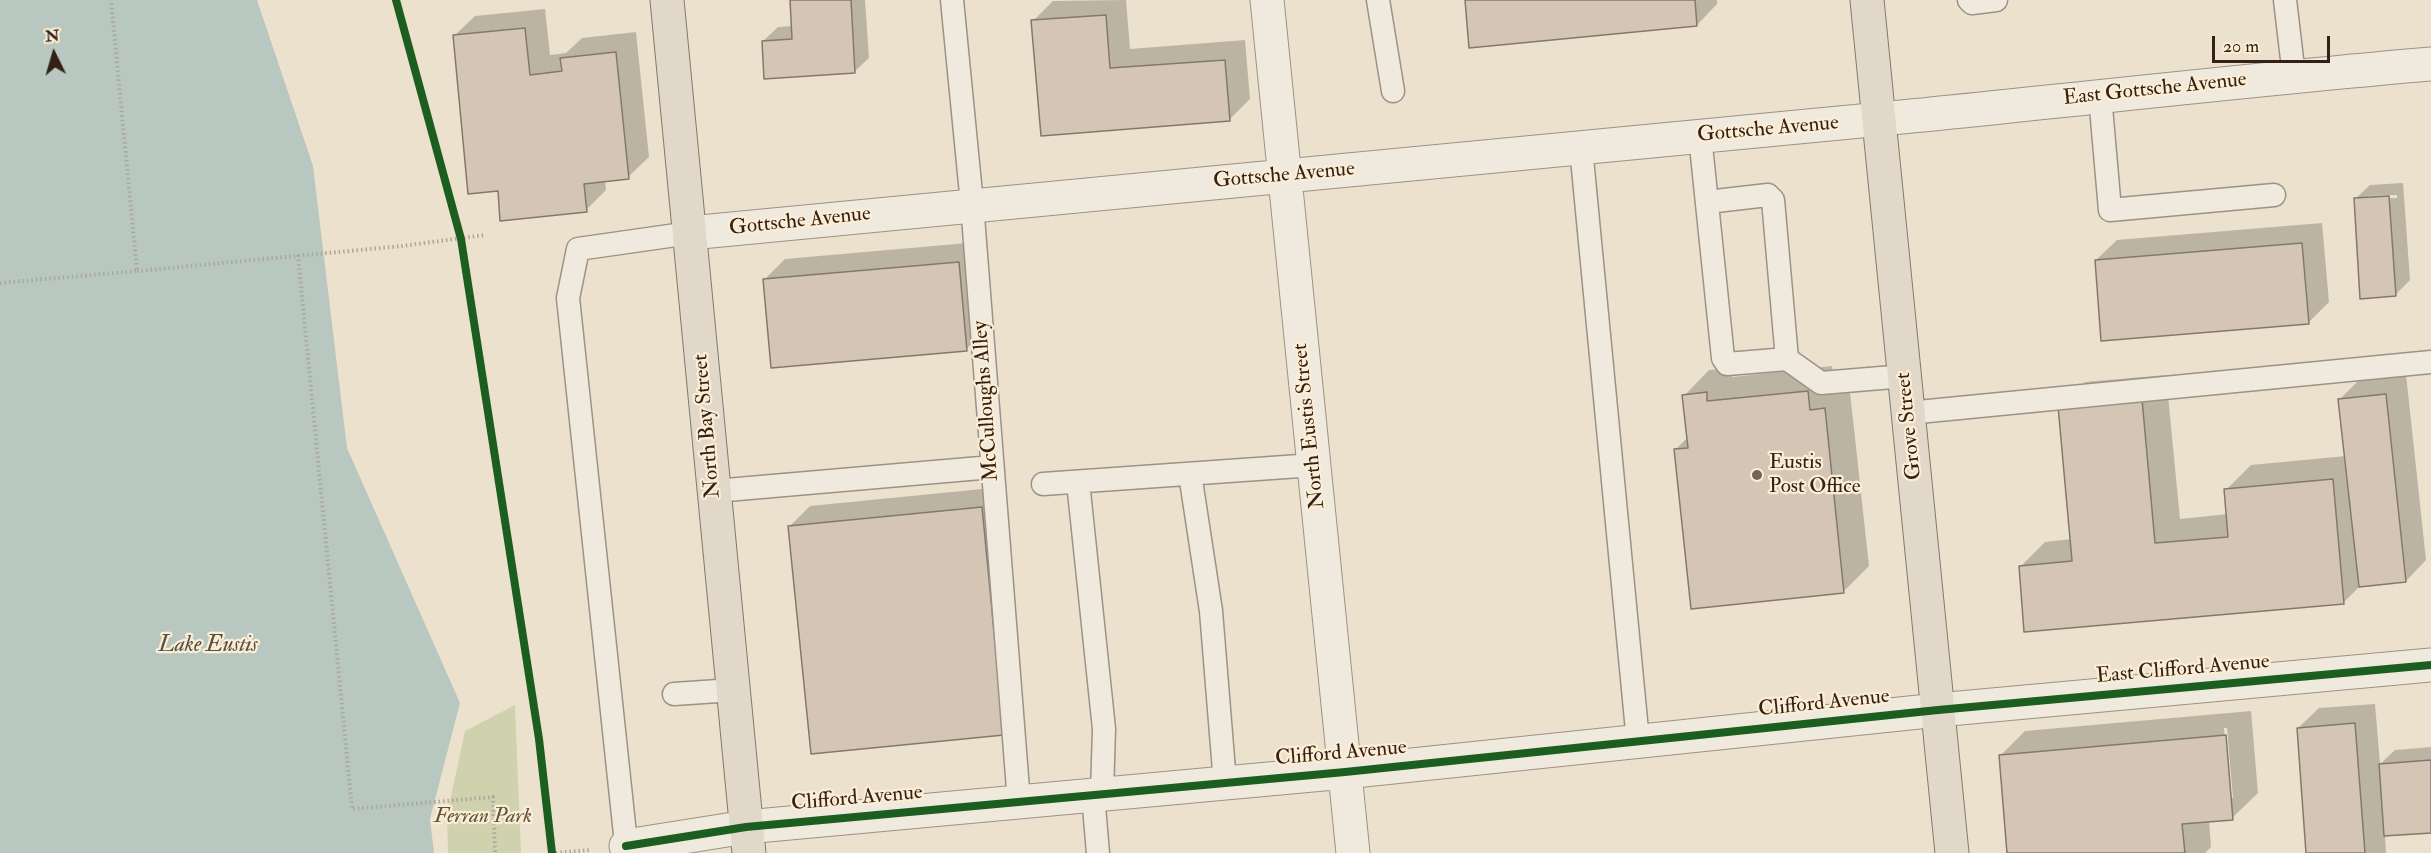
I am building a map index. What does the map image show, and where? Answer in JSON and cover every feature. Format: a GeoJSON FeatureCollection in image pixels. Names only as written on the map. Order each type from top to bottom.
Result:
{"type":"FeatureCollection","features":[{"type":"Feature","properties":{"kind":"main road","name":"North Bay Street"},"geometry":{"type":"LineString","coordinates":[[667,0],[748,840]]}},
{"type":"Feature","properties":{"kind":"main road","name":"Grove Street"},"geometry":{"type":"LineString","coordinates":[[1867,0],[1952,853]]}},
{"type":"Feature","properties":{"kind":"street","name":"North Eustis Street"},"geometry":{"type":"LineString","coordinates":[[1267,0],[1353,853]]}},
{"type":"Feature","properties":{"kind":"street","name":"East Gottsche Avenue"},"geometry":{"type":"LineString","coordinates":[[1879,119],[2431,64]]}},
{"type":"Feature","properties":{"kind":"street","name":"Gottsche Avenue"},"geometry":{"type":"LineString","coordinates":[[690,233],[972,204],[1879,119]]}},
{"type":"Feature","properties":{"kind":"street","name":"East Clifford Avenue"},"geometry":{"type":"LineString","coordinates":[[1938,710],[2431,665]]}},
{"type":"Feature","properties":{"kind":"street","name":"Clifford Avenue"},"geometry":{"type":"LineString","coordinates":[[627,849],[748,840],[1019,802],[1345,772],[1938,710]]}},
{"type":"Feature","properties":{"kind":"lane","name":"McCulloughs Alley"},"geometry":{"type":"LineString","coordinates":[[952,0],[972,204],[1019,802]]}},
{"type":"Feature","properties":{"kind":"lane"},"geometry":{"type":"LineString","coordinates":[[1378,0],[1393,91]]}},
{"type":"Feature","properties":{"kind":"lane"},"geometry":{"type":"LineString","coordinates":[[1969,0],[1972,3],[1996,0]]}},
{"type":"Feature","properties":{"kind":"lane"},"geometry":{"type":"LineString","coordinates":[[2285,0],[2294,76]]}},
{"type":"Feature","properties":{"kind":"lane"},"geometry":{"type":"LineString","coordinates":[[2100,96],[2109,210],[2274,195]]}},
{"type":"Feature","properties":{"kind":"lane"},"geometry":{"type":"LineString","coordinates":[[1700,136],[1723,358],[1727,364],[1787,359],[1821,383],[1905,376]]}},
{"type":"Feature","properties":{"kind":"lane"},"geometry":{"type":"LineString","coordinates":[[1581,148],[1638,741]]}},
{"type":"Feature","properties":{"kind":"lane"},"geometry":{"type":"LineString","coordinates":[[1707,202],[1768,195],[1773,200],[1787,359]]}},
{"type":"Feature","properties":{"kind":"lane"},"geometry":{"type":"LineString","coordinates":[[627,849],[568,298],[578,249],[690,233]]}},
{"type":"Feature","properties":{"kind":"lane"},"geometry":{"type":"LineString","coordinates":[[1908,413],[2431,362]]}},
{"type":"Feature","properties":{"kind":"lane"},"geometry":{"type":"LineString","coordinates":[[1043,484],[1314,465]]}},
{"type":"Feature","properties":{"kind":"lane"},"geometry":{"type":"LineString","coordinates":[[715,491],[992,466]]}},
{"type":"Feature","properties":{"kind":"lane"},"geometry":{"type":"LineString","coordinates":[[1191,474],[1211,611],[1225,783]]}},
{"type":"Feature","properties":{"kind":"lane"},"geometry":{"type":"LineString","coordinates":[[1078,482],[1104,729],[1097,794],[1098,853]]}},
{"type":"Feature","properties":{"kind":"lane"},"geometry":{"type":"LineString","coordinates":[[674,694],[733,690]]}},
{"type":"Feature","properties":{"kind":"path"},"geometry":{"type":"LineString","coordinates":[[111,0],[137,272]]}},
{"type":"Feature","properties":{"kind":"path"},"geometry":{"type":"LineString","coordinates":[[0,283],[137,272],[485,235]]}},
{"type":"Feature","properties":{"kind":"path"},"geometry":{"type":"LineString","coordinates":[[298,255],[352,809],[493,797],[495,853]]}},
{"type":"Feature","properties":{"kind":"green space","name":"Ferran Park"},"geometry":{"type":"Polygon","coordinates":[[[515,705],[521,853],[448,853],[447,815],[465,731],[515,705]]]}},
{"type":"Feature","properties":{"kind":"water","name":"Lake Eustis"},"geometry":{"type":"Polygon","coordinates":[[[0,0],[257,0],[313,166],[347,448],[460,703],[430,819],[434,853],[0,853],[0,0]]]}},
{"type":"Feature","properties":{"kind":"building"},"geometry":{"type":"Polygon","coordinates":[[[790,0],[851,0],[855,73],[764,79],[762,41],[792,39],[790,0]]]}},
{"type":"Feature","properties":{"kind":"building"},"geometry":{"type":"Polygon","coordinates":[[[1465,0],[1695,0],[1697,26],[1469,48],[1465,0]]]}},
{"type":"Feature","properties":{"kind":"building"},"geometry":{"type":"Polygon","coordinates":[[[1106,15],[1110,68],[1225,60],[1230,121],[1041,136],[1031,20],[1106,15]]]}},
{"type":"Feature","properties":{"kind":"building"},"geometry":{"type":"Polygon","coordinates":[[[525,28],[530,75],[562,71],[560,58],[616,52],[629,179],[584,184],[587,212],[500,221],[498,191],[468,194],[453,35],[525,28]]]}},
{"type":"Feature","properties":{"kind":"building"},"geometry":{"type":"Polygon","coordinates":[[[2389,196],[2396,296],[2360,299],[2354,198],[2389,196]]]}},
{"type":"Feature","properties":{"kind":"building"},"geometry":{"type":"Polygon","coordinates":[[[2302,243],[2309,324],[2101,341],[2095,260],[2302,243]]]}},
{"type":"Feature","properties":{"kind":"building"},"geometry":{"type":"Polygon","coordinates":[[[959,262],[967,351],[771,368],[763,279],[959,262]]]}},
{"type":"Feature","properties":{"kind":"building"},"geometry":{"type":"Polygon","coordinates":[[[1808,391],[1810,410],[1825,408],[1844,593],[1691,609],[1674,449],[1688,448],[1682,395],[1707,392],[1707,401],[1808,391]]]}},
{"type":"Feature","properties":{"kind":"building"},"geometry":{"type":"Polygon","coordinates":[[[2386,394],[2406,582],[2359,587],[2338,399],[2386,394]]]}},
{"type":"Feature","properties":{"kind":"building"},"geometry":{"type":"Polygon","coordinates":[[[2142,399],[2155,543],[2228,537],[2224,489],[2333,479],[2344,604],[2024,632],[2019,566],[2072,561],[2058,406],[2142,399]]]}},
{"type":"Feature","properties":{"kind":"building"},"geometry":{"type":"Polygon","coordinates":[[[982,507],[1004,735],[811,754],[788,526],[982,507]]]}},
{"type":"Feature","properties":{"kind":"building"},"geometry":{"type":"Polygon","coordinates":[[[2355,723],[2365,853],[2306,853],[2297,728],[2355,723]]]}},
{"type":"Feature","properties":{"kind":"building"},"geometry":{"type":"Polygon","coordinates":[[[2226,735],[2233,820],[2182,824],[2185,853],[2007,853],[1999,755],[2226,735]]]}},
{"type":"Feature","properties":{"kind":"building"},"geometry":{"type":"Polygon","coordinates":[[[2431,760],[2431,833],[2384,836],[2379,764],[2431,760]]]}},
{"type":"Feature","properties":{"kind":"cycle path"},"geometry":{"type":"LineString","coordinates":[[396,0],[461,239],[539,739],[552,853]]}},
{"type":"Feature","properties":{"kind":"cycle path"},"geometry":{"type":"LineString","coordinates":[[626,846],[746,827],[1345,772],[1938,710],[2431,665]]}},
{"type":"Feature","properties":{"kind":"place","name":"Eustis Post Office"},"geometry":{"type":"Point","coordinates":[1757,475]}}]}
